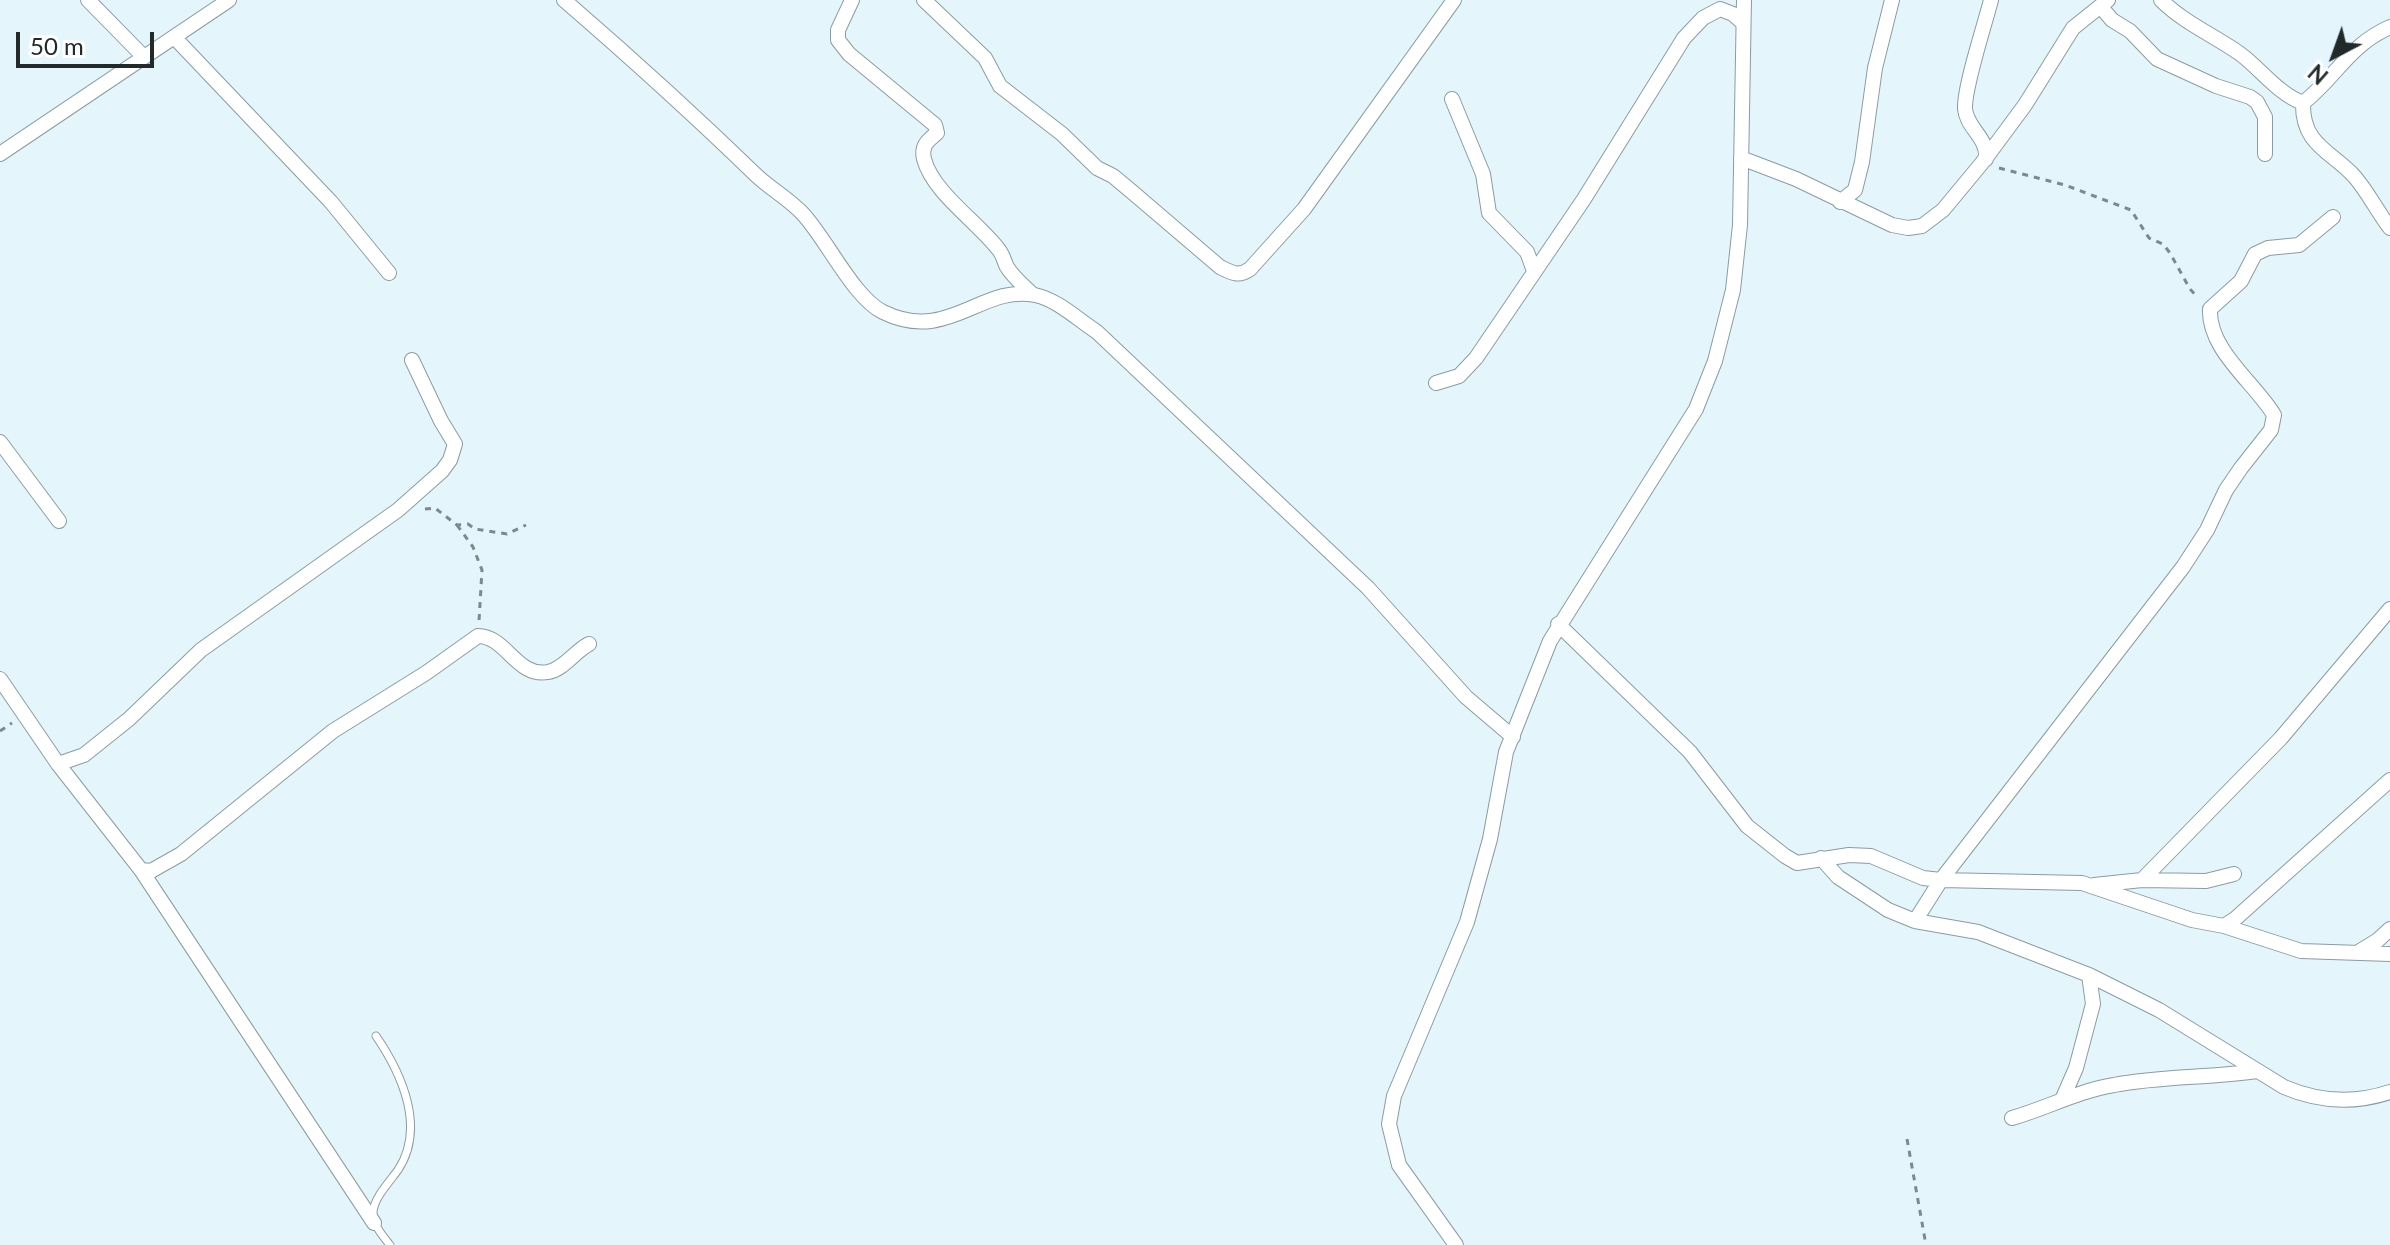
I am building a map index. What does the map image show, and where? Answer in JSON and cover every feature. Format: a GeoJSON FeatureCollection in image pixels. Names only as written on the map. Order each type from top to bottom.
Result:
{"type":"FeatureCollection","features":[{"type":"Feature","properties":{"kind":"street"},"geometry":{"type":"LineString","coordinates":[[88,0],[143,56]]}},
{"type":"Feature","properties":{"kind":"street"},"geometry":{"type":"LineString","coordinates":[[0,154],[229,0]]}},
{"type":"Feature","properties":{"kind":"street"},"geometry":{"type":"LineString","coordinates":[[564,0],[681,102],[771,189],[800,211],[819,232],[860,292],[878,310],[899,319],[919,322],[950,318],[1001,298],[1032,294],[1051,300],[1097,332],[1368,588],[1466,697],[1513,737]]}},
{"type":"Feature","properties":{"kind":"street"},"geometry":{"type":"LineString","coordinates":[[852,0],[837,34],[843,48],[935,125],[937,133],[923,149],[924,161],[945,192],[998,249],[1008,268],[1032,294]]}},
{"type":"Feature","properties":{"kind":"street"},"geometry":{"type":"LineString","coordinates":[[924,0],[985,58],[1000,86],[1220,267],[1232,274],[1242,275],[1304,209],[1454,0]]}},
{"type":"Feature","properties":{"kind":"street"},"geometry":{"type":"LineString","coordinates":[[1456,1245],[1399,1165],[1389,1124],[1394,1096],[1467,922],[1490,839],[1506,752],[1558,624],[1696,409],[1715,361],[1733,290],[1740,225],[1744,0]]}},
{"type":"Feature","properties":{"kind":"street"},"geometry":{"type":"LineString","coordinates":[[1840,202],[1855,190],[1875,68],[1892,0]]}},
{"type":"Feature","properties":{"kind":"street"},"geometry":{"type":"LineString","coordinates":[[1984,161],[1986,146],[1969,122],[1965,102],[1991,0]]}},
{"type":"Feature","properties":{"kind":"street"},"geometry":{"type":"LineString","coordinates":[[2161,0],[2238,52],[2287,95],[2303,103]]}},
{"type":"Feature","properties":{"kind":"street"},"geometry":{"type":"LineString","coordinates":[[1741,158],[1796,179],[1892,225],[1908,228],[1922,226],[1943,210],[1984,161],[2078,23],[2104,4],[2112,20],[2130,31],[2157,59],[2257,102],[2265,117],[2265,154]]}},
{"type":"Feature","properties":{"kind":"street"},"geometry":{"type":"LineString","coordinates":[[1436,383],[1466,371],[1584,199],[1692,28],[1720,9],[1733,14],[1743,23]]}},
{"type":"Feature","properties":{"kind":"street"},"geometry":{"type":"LineString","coordinates":[[2390,27],[2347,56],[2303,103],[2309,134],[2323,151],[2353,174],[2390,228]]}},
{"type":"Feature","properties":{"kind":"street"},"geometry":{"type":"LineString","coordinates":[[174,37],[322,192],[389,273]]}},
{"type":"Feature","properties":{"kind":"street"},"geometry":{"type":"LineString","coordinates":[[1452,99],[1483,174],[1489,213],[1527,252],[1534,271]]}},
{"type":"Feature","properties":{"kind":"street"},"geometry":{"type":"LineString","coordinates":[[1915,921],[1941,880],[2183,567],[2207,530],[2226,490],[2271,430],[2274,415],[2228,358],[2212,325],[2210,309],[2241,281],[2255,254],[2268,248],[2299,245],[2333,217]]}},
{"type":"Feature","properties":{"kind":"street"},"geometry":{"type":"LineString","coordinates":[[58,764],[84,755],[129,719],[201,650],[398,510],[442,471],[450,460],[455,444],[412,360]]}},
{"type":"Feature","properties":{"kind":"street"},"geometry":{"type":"LineString","coordinates":[[0,442],[59,521]]}},
{"type":"Feature","properties":{"kind":"street"},"geometry":{"type":"LineString","coordinates":[[2142,880],[2281,738],[2390,609]]}},
{"type":"Feature","properties":{"kind":"street"},"geometry":{"type":"LineString","coordinates":[[1558,624],[1690,752],[1747,826],[1797,863],[1849,855],[1871,856],[1923,878],[1941,880],[2082,883],[2206,881],[2234,874]]}},
{"type":"Feature","properties":{"kind":"street"},"geometry":{"type":"LineString","coordinates":[[141,870],[151,871],[181,854],[333,731],[426,673],[478,636],[488,637],[520,665],[542,672],[554,670],[589,644]]}},
{"type":"Feature","properties":{"kind":"street"},"geometry":{"type":"LineString","coordinates":[[0,679],[58,764],[141,870],[374,1223]]}},
{"type":"Feature","properties":{"kind":"street"},"geometry":{"type":"LineString","coordinates":[[2224,926],[2390,780]]}},
{"type":"Feature","properties":{"kind":"street"},"geometry":{"type":"LineString","coordinates":[[1821,858],[1838,877],[1888,910],[1915,921],[1978,932],[2089,975],[2159,1010],[2284,1087],[2318,1099],[2366,1100],[2390,1092]]}},
{"type":"Feature","properties":{"kind":"street"},"geometry":{"type":"LineString","coordinates":[[2082,883],[2192,920],[2224,926],[2301,951],[2390,954]]}},
{"type":"Feature","properties":{"kind":"street"},"geometry":{"type":"LineString","coordinates":[[2356,953],[2390,929]]}},
{"type":"Feature","properties":{"kind":"street"},"geometry":{"type":"LineString","coordinates":[[2062,1100],[2076,1068],[2093,1004],[2089,975]]}},
{"type":"Feature","properties":{"kind":"street"},"geometry":{"type":"LineString","coordinates":[[2012,1118],[2112,1085],[2179,1076],[2257,1071]]}},
{"type":"Feature","properties":{"kind":"lane"},"geometry":{"type":"LineString","coordinates":[[376,1036],[397,1072],[411,1123],[407,1153],[373,1209],[374,1223],[390,1245]]}},
{"type":"Feature","properties":{"kind":"path"},"geometry":{"type":"LineString","coordinates":[[1984,161],[2065,185],[2131,210],[2149,238],[2163,244],[2190,289],[2210,309]]}},
{"type":"Feature","properties":{"kind":"path"},"geometry":{"type":"LineString","coordinates":[[398,510],[435,508],[457,525],[473,547],[482,570],[478,636]]}},
{"type":"Feature","properties":{"kind":"path"},"geometry":{"type":"LineString","coordinates":[[457,525],[468,524],[475,529],[507,534],[526,525]]}},
{"type":"Feature","properties":{"kind":"path"},"geometry":{"type":"LineString","coordinates":[[1907,1139],[1926,1245]]}}]}
